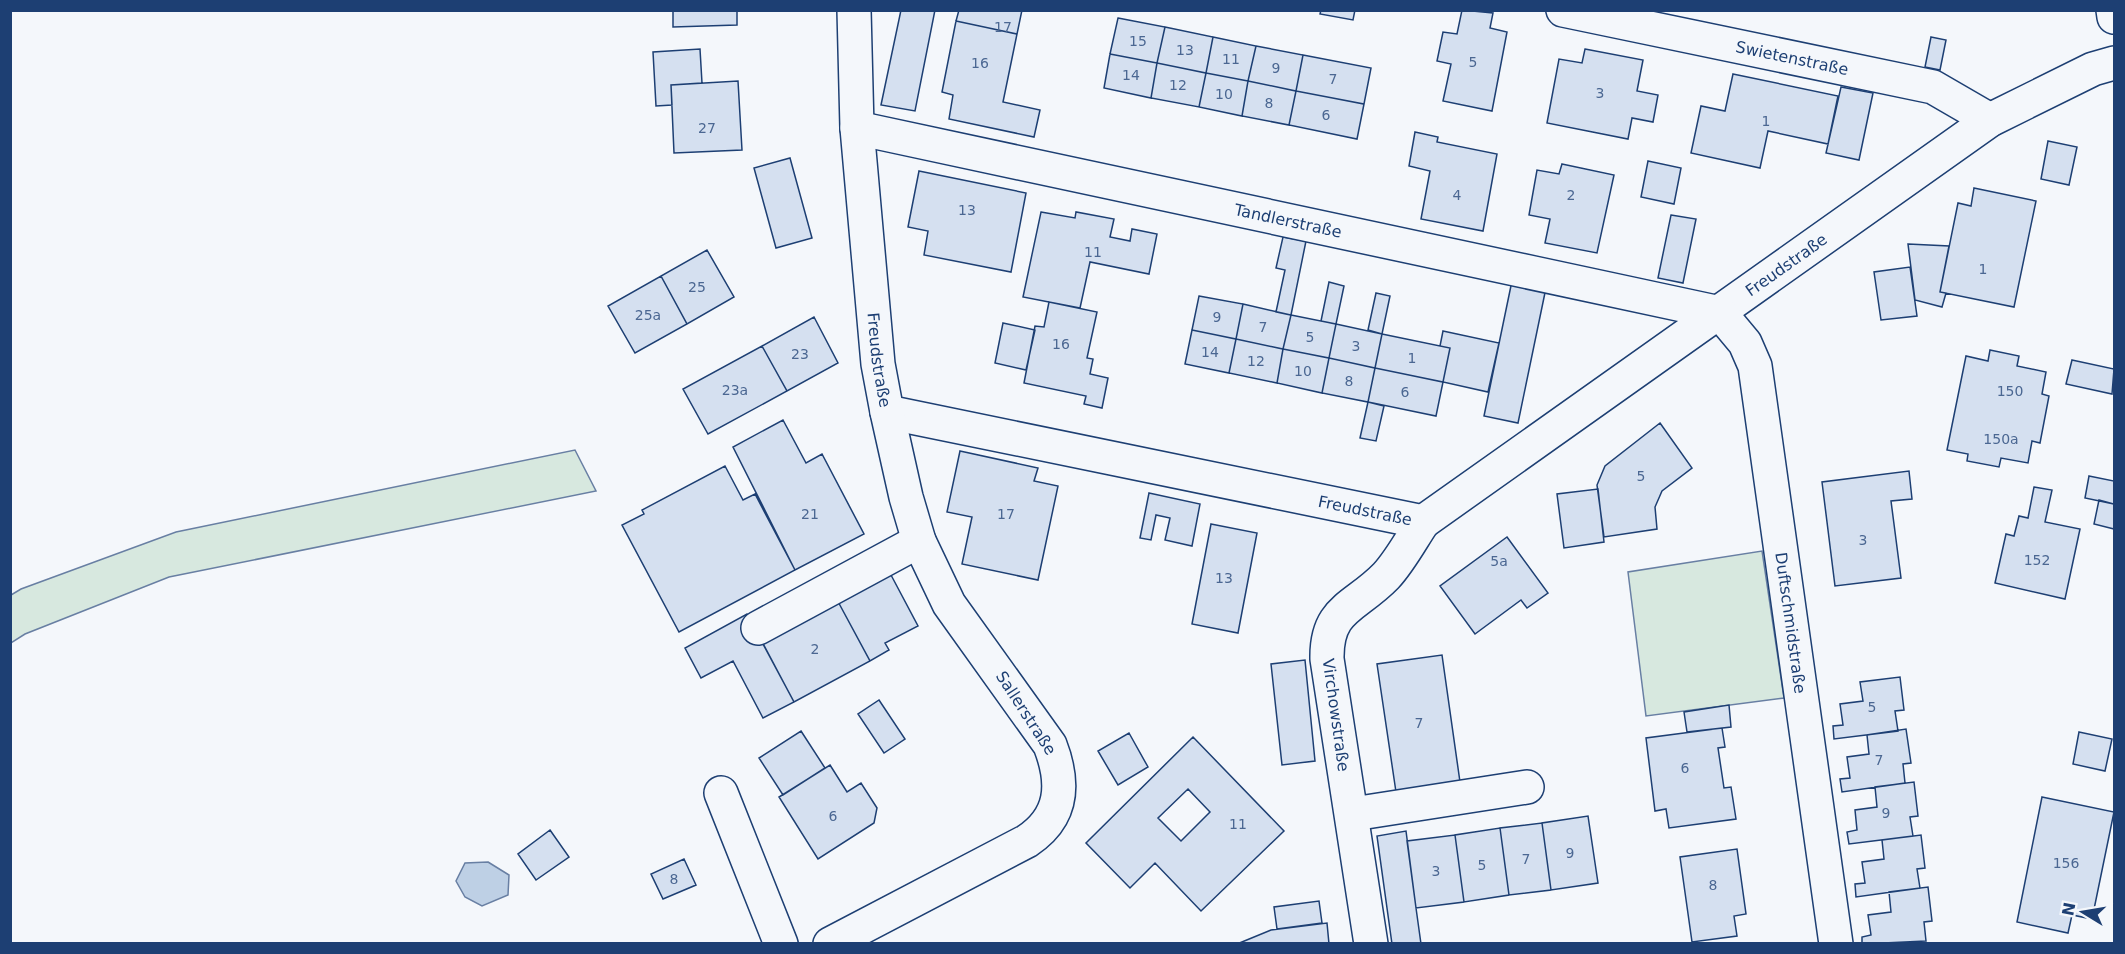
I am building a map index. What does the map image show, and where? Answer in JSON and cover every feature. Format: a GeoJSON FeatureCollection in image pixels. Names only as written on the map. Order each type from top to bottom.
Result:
{"type":"FeatureCollection","features":[{"type":"Feature","properties":{"kind":"street","name":"Freudstraße"},"geometry":{"type":"LineString","coordinates":[[854,10],[857,128],[878,364],[887,412],[1423,522],[1990,120],[2093,69],[2115,63]]}},
{"type":"Feature","properties":{"kind":"street"},"geometry":{"type":"LineString","coordinates":[[2113,10],[2115,18]]}},
{"type":"Feature","properties":{"kind":"street","name":"Swietenstraße"},"geometry":{"type":"LineString","coordinates":[[1578,12],[1933,87],[1990,120]]}},
{"type":"Feature","properties":{"kind":"street","name":"Tandlerstraße"},"geometry":{"type":"LineString","coordinates":[[857,128],[1720,313]]}},
{"type":"Feature","properties":{"kind":"street","name":"Duftschmidstraße"},"geometry":{"type":"LineString","coordinates":[[1720,313],[1745,343],[1755,366],[1836,944]]}},
{"type":"Feature","properties":{"kind":"street","name":"Sallerstraße"},"geometry":{"type":"LineString","coordinates":[[830,944],[1027,841],[1045,829],[1055,808],[1058,765],[1050,745],[949,604],[918,541],[887,412]]}},
{"type":"Feature","properties":{"kind":"street","name":"Virchowstraße"},"geometry":{"type":"LineString","coordinates":[[1371,944],[1353,814],[1327,658],[1326,637],[1333,621],[1386,576],[1423,522]]}},
{"type":"Feature","properties":{"kind":"street"},"geometry":{"type":"LineString","coordinates":[[758,628],[918,541]]}},
{"type":"Feature","properties":{"kind":"street"},"geometry":{"type":"LineString","coordinates":[[1353,814],[1527,788]]}},
{"type":"Feature","properties":{"kind":"street"},"geometry":{"type":"LineString","coordinates":[[721,793],[781,944]]}},
{"type":"Feature","properties":{"kind":"shaded area"},"geometry":{"type":"Polygon","coordinates":[[[575,450],[596,491],[169,577],[25,634],[11,643],[11,595],[21,589],[176,532],[575,450]]]}},
{"type":"Feature","properties":{"kind":"shaded area"},"geometry":{"type":"Polygon","coordinates":[[[1762,551],[1784,698],[1646,716],[1628,572],[1762,551]]]}},
{"type":"Feature","properties":{"kind":"water"},"geometry":{"type":"Polygon","coordinates":[[[488,862],[509,875],[508,895],[482,906],[465,897],[456,881],[465,863],[488,862]]]}},
{"type":"Feature","properties":{"kind":"building"},"geometry":{"type":"Polygon","coordinates":[[[673,10],[737,10],[737,25],[673,27],[673,10]]]}},
{"type":"Feature","properties":{"kind":"building"},"geometry":{"type":"Polygon","coordinates":[[[901,10],[935,10],[915,111],[881,105],[901,10]]]}},
{"type":"Feature","properties":{"kind":"building"},"geometry":{"type":"Polygon","coordinates":[[[959,10],[1022,10],[1017,34],[956,21],[959,10]]]}},
{"type":"Feature","properties":{"kind":"building"},"geometry":{"type":"Polygon","coordinates":[[[1321,10],[1355,10],[1353,20],[1320,14],[1321,10]]]}},
{"type":"Feature","properties":{"kind":"building"},"geometry":{"type":"Polygon","coordinates":[[[1462,10],[1493,13],[1490,28],[1507,32],[1492,111],[1443,101],[1451,64],[1437,61],[1443,32],[1457,34],[1462,10]]]}},
{"type":"Feature","properties":{"kind":"building"},"geometry":{"type":"Polygon","coordinates":[[[1118,18],[1165,27],[1157,63],[1110,54],[1118,18]]]}},
{"type":"Feature","properties":{"kind":"building"},"geometry":{"type":"Polygon","coordinates":[[[956,21],[1017,34],[1003,102],[1040,110],[1034,137],[949,119],[953,95],[942,92],[956,21]]]}},
{"type":"Feature","properties":{"kind":"building"},"geometry":{"type":"Polygon","coordinates":[[[1165,27],[1213,37],[1206,73],[1157,63],[1165,27]]]}},
{"type":"Feature","properties":{"kind":"building"},"geometry":{"type":"Polygon","coordinates":[[[1213,37],[1256,46],[1248,81],[1206,73],[1213,37]]]}},
{"type":"Feature","properties":{"kind":"building"},"geometry":{"type":"Polygon","coordinates":[[[1931,37],[1946,40],[1940,70],[1925,67],[1931,37]]]}},
{"type":"Feature","properties":{"kind":"building"},"geometry":{"type":"Polygon","coordinates":[[[1256,46],[1303,55],[1296,91],[1248,81],[1256,46]]]}},
{"type":"Feature","properties":{"kind":"building"},"geometry":{"type":"Polygon","coordinates":[[[700,49],[702,83],[671,85],[672,105],[656,106],[653,52],[700,49]]]}},
{"type":"Feature","properties":{"kind":"building"},"geometry":{"type":"Polygon","coordinates":[[[1585,49],[1643,60],[1637,91],[1658,95],[1653,122],[1632,118],[1628,139],[1547,123],[1559,59],[1582,63],[1585,49]]]}},
{"type":"Feature","properties":{"kind":"building"},"geometry":{"type":"Polygon","coordinates":[[[1110,54],[1157,63],[1151,98],[1104,88],[1110,54]]]}},
{"type":"Feature","properties":{"kind":"building"},"geometry":{"type":"Polygon","coordinates":[[[1303,55],[1371,68],[1364,104],[1296,91],[1303,55]]]}},
{"type":"Feature","properties":{"kind":"building"},"geometry":{"type":"Polygon","coordinates":[[[1157,63],[1206,73],[1199,107],[1151,98],[1157,63]]]}},
{"type":"Feature","properties":{"kind":"building"},"geometry":{"type":"Polygon","coordinates":[[[1206,73],[1248,81],[1242,116],[1199,107],[1206,73]]]}},
{"type":"Feature","properties":{"kind":"building"},"geometry":{"type":"Polygon","coordinates":[[[1733,74],[1838,96],[1828,144],[1768,131],[1760,168],[1691,153],[1701,106],[1725,111],[1733,74]]]}},
{"type":"Feature","properties":{"kind":"building"},"geometry":{"type":"Polygon","coordinates":[[[738,81],[742,150],[674,153],[671,85],[738,81]]]}},
{"type":"Feature","properties":{"kind":"building"},"geometry":{"type":"Polygon","coordinates":[[[1248,81],[1296,91],[1289,125],[1242,116],[1248,81]]]}},
{"type":"Feature","properties":{"kind":"building"},"geometry":{"type":"Polygon","coordinates":[[[1841,87],[1873,93],[1859,160],[1826,153],[1841,87]]]}},
{"type":"Feature","properties":{"kind":"building"},"geometry":{"type":"Polygon","coordinates":[[[1296,91],[1364,104],[1357,139],[1289,125],[1296,91]]]}},
{"type":"Feature","properties":{"kind":"building"},"geometry":{"type":"Polygon","coordinates":[[[1415,132],[1438,137],[1437,142],[1497,154],[1483,231],[1421,219],[1430,171],[1409,166],[1415,132]]]}},
{"type":"Feature","properties":{"kind":"building"},"geometry":{"type":"Polygon","coordinates":[[[2048,141],[2077,147],[2069,185],[2041,179],[2048,141]]]}},
{"type":"Feature","properties":{"kind":"building"},"geometry":{"type":"Polygon","coordinates":[[[790,158],[812,238],[776,248],[754,168],[790,158]]]}},
{"type":"Feature","properties":{"kind":"building"},"geometry":{"type":"Polygon","coordinates":[[[1648,161],[1681,168],[1674,204],[1641,197],[1648,161]]]}},
{"type":"Feature","properties":{"kind":"building"},"geometry":{"type":"Polygon","coordinates":[[[1562,164],[1614,175],[1597,253],[1545,243],[1550,219],[1529,215],[1537,170],[1559,174],[1562,164]]]}},
{"type":"Feature","properties":{"kind":"building"},"geometry":{"type":"Polygon","coordinates":[[[919,171],[1026,193],[1011,272],[924,255],[928,231],[908,227],[919,171]]]}},
{"type":"Feature","properties":{"kind":"building"},"geometry":{"type":"Polygon","coordinates":[[[1974,188],[2036,201],[2014,307],[1940,292],[1958,203],[1971,206],[1974,188]]]}},
{"type":"Feature","properties":{"kind":"building"},"geometry":{"type":"Polygon","coordinates":[[[1041,212],[1075,218],[1076,212],[1114,219],[1110,237],[1130,241],[1132,229],[1157,234],[1149,274],[1090,262],[1080,308],[1023,297],[1041,212]]]}},
{"type":"Feature","properties":{"kind":"building"},"geometry":{"type":"Polygon","coordinates":[[[1671,215],[1696,219],[1683,283],[1658,278],[1671,215]]]}},
{"type":"Feature","properties":{"kind":"building"},"geometry":{"type":"Polygon","coordinates":[[[1283,237],[1306,241],[1291,315],[1276,312],[1285,270],[1276,268],[1283,237]]]}},
{"type":"Feature","properties":{"kind":"building"},"geometry":{"type":"Polygon","coordinates":[[[1908,244],[1949,246],[1940,292],[1946,293],[1942,307],[1915,300],[1908,244]]]}},
{"type":"Feature","properties":{"kind":"building"},"geometry":{"type":"Polygon","coordinates":[[[707,250],[734,297],[687,324],[661,276],[707,250]]]}},
{"type":"Feature","properties":{"kind":"building"},"geometry":{"type":"Polygon","coordinates":[[[1910,267],[1917,316],[1881,320],[1874,272],[1910,267]]]}},
{"type":"Feature","properties":{"kind":"building"},"geometry":{"type":"Polygon","coordinates":[[[661,276],[687,324],[635,353],[608,306],[661,276]]]}},
{"type":"Feature","properties":{"kind":"building"},"geometry":{"type":"Polygon","coordinates":[[[1513,276],[1547,283],[1518,423],[1484,416],[1513,276]]]}},
{"type":"Feature","properties":{"kind":"building"},"geometry":{"type":"Polygon","coordinates":[[[1329,282],[1344,286],[1336,324],[1321,321],[1329,282]]]}},
{"type":"Feature","properties":{"kind":"building"},"geometry":{"type":"Polygon","coordinates":[[[1376,293],[1390,296],[1382,334],[1368,330],[1376,293]]]}},
{"type":"Feature","properties":{"kind":"building"},"geometry":{"type":"Polygon","coordinates":[[[1199,296],[1243,304],[1236,339],[1192,330],[1199,296]]]}},
{"type":"Feature","properties":{"kind":"building"},"geometry":{"type":"Polygon","coordinates":[[[1049,302],[1097,312],[1087,358],[1093,359],[1090,374],[1108,378],[1102,408],[1084,404],[1086,396],[1024,383],[1035,326],[1044,327],[1049,302]]]}},
{"type":"Feature","properties":{"kind":"building"},"geometry":{"type":"Polygon","coordinates":[[[1243,304],[1291,315],[1283,349],[1236,339],[1243,304]]]}},
{"type":"Feature","properties":{"kind":"building"},"geometry":{"type":"Polygon","coordinates":[[[1291,315],[1336,324],[1329,358],[1283,349],[1291,315]]]}},
{"type":"Feature","properties":{"kind":"building"},"geometry":{"type":"Polygon","coordinates":[[[814,317],[838,363],[787,391],[762,346],[814,317]]]}},
{"type":"Feature","properties":{"kind":"building"},"geometry":{"type":"Polygon","coordinates":[[[1003,323],[1035,330],[1026,370],[995,363],[1003,323]]]}},
{"type":"Feature","properties":{"kind":"building"},"geometry":{"type":"Polygon","coordinates":[[[1336,324],[1382,334],[1375,368],[1329,358],[1336,324]]]}},
{"type":"Feature","properties":{"kind":"building"},"geometry":{"type":"Polygon","coordinates":[[[1192,330],[1236,339],[1229,373],[1185,364],[1192,330]]]}},
{"type":"Feature","properties":{"kind":"building"},"geometry":{"type":"Polygon","coordinates":[[[1443,331],[1499,343],[1488,392],[1443,382],[1450,348],[1440,346],[1443,331]]]}},
{"type":"Feature","properties":{"kind":"building"},"geometry":{"type":"Polygon","coordinates":[[[1382,334],[1450,348],[1443,382],[1375,368],[1382,334]]]}},
{"type":"Feature","properties":{"kind":"building"},"geometry":{"type":"Polygon","coordinates":[[[1236,339],[1283,349],[1277,383],[1229,373],[1236,339]]]}},
{"type":"Feature","properties":{"kind":"building"},"geometry":{"type":"Polygon","coordinates":[[[762,346],[787,391],[708,434],[683,389],[762,346]]]}},
{"type":"Feature","properties":{"kind":"building"},"geometry":{"type":"Polygon","coordinates":[[[1283,349],[1329,358],[1322,393],[1277,383],[1283,349]]]}},
{"type":"Feature","properties":{"kind":"building"},"geometry":{"type":"Polygon","coordinates":[[[1990,350],[2019,356],[2017,366],[2046,372],[2042,394],[2049,396],[2040,443],[2032,441],[2028,463],[2001,458],[1999,467],[1967,461],[1968,454],[1947,450],[1966,356],[1988,361],[1990,350]]]}},
{"type":"Feature","properties":{"kind":"building"},"geometry":{"type":"Polygon","coordinates":[[[1329,358],[1375,368],[1368,402],[1322,393],[1329,358]]]}},
{"type":"Feature","properties":{"kind":"building"},"geometry":{"type":"Polygon","coordinates":[[[2072,360],[2114,369],[2112,394],[2066,384],[2072,360]]]}},
{"type":"Feature","properties":{"kind":"building"},"geometry":{"type":"Polygon","coordinates":[[[1375,368],[1443,382],[1436,416],[1368,402],[1375,368]]]}},
{"type":"Feature","properties":{"kind":"building"},"geometry":{"type":"Polygon","coordinates":[[[1368,402],[1384,406],[1376,441],[1360,438],[1368,402]]]}},
{"type":"Feature","properties":{"kind":"building"},"geometry":{"type":"Polygon","coordinates":[[[783,420],[806,463],[822,454],[864,534],[795,570],[733,447],[783,420]]]}},
{"type":"Feature","properties":{"kind":"building"},"geometry":{"type":"Polygon","coordinates":[[[1660,423],[1692,468],[1662,491],[1655,507],[1657,529],[1604,537],[1597,485],[1605,466],[1660,423]]]}},
{"type":"Feature","properties":{"kind":"building"},"geometry":{"type":"Polygon","coordinates":[[[960,451],[1038,468],[1034,481],[1058,486],[1038,580],[962,564],[972,517],[947,512],[960,451]]]}},
{"type":"Feature","properties":{"kind":"building"},"geometry":{"type":"Polygon","coordinates":[[[725,466],[743,500],[755,494],[795,570],[679,632],[622,525],[644,514],[642,510],[725,466]]]}},
{"type":"Feature","properties":{"kind":"building"},"geometry":{"type":"Polygon","coordinates":[[[1909,471],[1912,499],[1891,501],[1901,578],[1835,586],[1822,482],[1909,471]]]}},
{"type":"Feature","properties":{"kind":"building"},"geometry":{"type":"Polygon","coordinates":[[[2089,476],[2114,481],[2114,504],[2085,498],[2089,476]]]}},
{"type":"Feature","properties":{"kind":"building"},"geometry":{"type":"Polygon","coordinates":[[[2034,487],[2052,490],[2045,522],[2080,529],[2065,599],[1995,583],[2006,534],[2014,536],[2019,516],[2028,518],[2034,487]]]}},
{"type":"Feature","properties":{"kind":"building"},"geometry":{"type":"Polygon","coordinates":[[[1598,489],[1604,542],[1564,548],[1557,494],[1598,489]]]}},
{"type":"Feature","properties":{"kind":"building"},"geometry":{"type":"Polygon","coordinates":[[[1149,493],[1200,504],[1192,546],[1165,540],[1170,518],[1156,515],[1151,540],[1140,538],[1149,493]]]}},
{"type":"Feature","properties":{"kind":"building"},"geometry":{"type":"Polygon","coordinates":[[[2099,500],[2114,504],[2114,529],[2094,524],[2099,500]]]}},
{"type":"Feature","properties":{"kind":"building"},"geometry":{"type":"Polygon","coordinates":[[[1211,524],[1257,533],[1238,633],[1192,624],[1211,524]]]}},
{"type":"Feature","properties":{"kind":"building"},"geometry":{"type":"Polygon","coordinates":[[[1507,537],[1548,593],[1527,608],[1521,600],[1475,634],[1440,586],[1507,537]]]}},
{"type":"Feature","properties":{"kind":"building"},"geometry":{"type":"Polygon","coordinates":[[[891,575],[918,626],[885,643],[889,650],[870,661],[835,596],[891,575]]]}},
{"type":"Feature","properties":{"kind":"building"},"geometry":{"type":"Polygon","coordinates":[[[835,596],[870,661],[794,702],[759,636],[835,596]]]}},
{"type":"Feature","properties":{"kind":"building"},"geometry":{"type":"Polygon","coordinates":[[[747,614],[794,702],[763,718],[733,661],[701,678],[685,648],[747,614]]]}},
{"type":"Feature","properties":{"kind":"building"},"geometry":{"type":"Polygon","coordinates":[[[1442,655],[1460,782],[1396,792],[1377,664],[1442,655]]]}},
{"type":"Feature","properties":{"kind":"building"},"geometry":{"type":"Polygon","coordinates":[[[1305,660],[1315,761],[1282,765],[1271,664],[1305,660]]]}},
{"type":"Feature","properties":{"kind":"building"},"geometry":{"type":"Polygon","coordinates":[[[1900,677],[1904,710],[1895,711],[1898,731],[1834,739],[1833,726],[1843,725],[1840,704],[1863,701],[1860,682],[1900,677]]]}},
{"type":"Feature","properties":{"kind":"building"},"geometry":{"type":"Polygon","coordinates":[[[879,700],[905,739],[884,753],[858,714],[879,700]]]}},
{"type":"Feature","properties":{"kind":"building"},"geometry":{"type":"Polygon","coordinates":[[[1729,705],[1731,727],[1687,732],[1684,712],[1729,705]]]}},
{"type":"Feature","properties":{"kind":"building"},"geometry":{"type":"Polygon","coordinates":[[[1722,728],[1725,747],[1718,748],[1724,788],[1731,787],[1736,819],[1669,828],[1666,809],[1655,811],[1646,738],[1722,728]]]}},
{"type":"Feature","properties":{"kind":"building"},"geometry":{"type":"Polygon","coordinates":[[[1906,729],[1911,763],[1903,764],[1905,783],[1842,792],[1840,779],[1850,778],[1847,757],[1869,754],[1867,735],[1906,729]]]}},
{"type":"Feature","properties":{"kind":"building"},"geometry":{"type":"Polygon","coordinates":[[[801,731],[825,768],[783,795],[759,758],[801,731]]]}},
{"type":"Feature","properties":{"kind":"building"},"geometry":{"type":"Polygon","coordinates":[[[2079,732],[2112,739],[2105,771],[2073,764],[2079,732]]]}},
{"type":"Feature","properties":{"kind":"building"},"geometry":{"type":"Polygon","coordinates":[[[1129,733],[1148,767],[1118,785],[1098,751],[1129,733]]]}},
{"type":"Feature","properties":{"kind":"building"},"geometry":{"type":"Polygon","coordinates":[[[1193,737],[1284,831],[1201,911],[1155,863],[1130,888],[1086,843],[1193,737]],[[1188,789],[1158,818],[1181,841],[1210,812],[1188,789]]]}},
{"type":"Feature","properties":{"kind":"building"},"geometry":{"type":"Polygon","coordinates":[[[830,765],[847,792],[861,783],[877,808],[874,823],[818,859],[779,797],[830,765]]]}},
{"type":"Feature","properties":{"kind":"building"},"geometry":{"type":"Polygon","coordinates":[[[1914,782],[1918,816],[1910,817],[1913,836],[1849,844],[1847,832],[1857,830],[1855,810],[1877,807],[1875,787],[1914,782]]]}},
{"type":"Feature","properties":{"kind":"building"},"geometry":{"type":"Polygon","coordinates":[[[2042,797],[2114,812],[2092,919],[2072,915],[2068,933],[2017,922],[2042,797]]]}},
{"type":"Feature","properties":{"kind":"building"},"geometry":{"type":"Polygon","coordinates":[[[1588,816],[1598,883],[1551,890],[1542,823],[1588,816]]]}},
{"type":"Feature","properties":{"kind":"building"},"geometry":{"type":"Polygon","coordinates":[[[1542,823],[1551,890],[1509,895],[1500,828],[1542,823]]]}},
{"type":"Feature","properties":{"kind":"building"},"geometry":{"type":"Polygon","coordinates":[[[1500,828],[1509,895],[1464,902],[1455,835],[1500,828]]]}},
{"type":"Feature","properties":{"kind":"building"},"geometry":{"type":"Polygon","coordinates":[[[550,830],[569,857],[536,880],[518,854],[550,830]]]}},
{"type":"Feature","properties":{"kind":"building"},"geometry":{"type":"Polygon","coordinates":[[[1406,831],[1421,944],[1392,944],[1377,836],[1406,831]]]}},
{"type":"Feature","properties":{"kind":"building"},"geometry":{"type":"Polygon","coordinates":[[[1455,835],[1464,902],[1416,908],[1407,841],[1455,835]]]}},
{"type":"Feature","properties":{"kind":"building"},"geometry":{"type":"Polygon","coordinates":[[[1921,835],[1925,868],[1917,869],[1920,888],[1856,897],[1855,884],[1865,883],[1862,862],[1884,859],[1882,840],[1921,835]]]}},
{"type":"Feature","properties":{"kind":"building"},"geometry":{"type":"Polygon","coordinates":[[[1737,849],[1746,914],[1734,916],[1737,936],[1692,942],[1680,857],[1737,849]]]}},
{"type":"Feature","properties":{"kind":"building"},"geometry":{"type":"Polygon","coordinates":[[[684,859],[696,885],[663,899],[651,874],[684,859]]]}},
{"type":"Feature","properties":{"kind":"building"},"geometry":{"type":"Polygon","coordinates":[[[1928,887],[1932,921],[1924,922],[1926,941],[1862,944],[1862,937],[1871,935],[1868,915],[1891,912],[1889,892],[1928,887]]]}},
{"type":"Feature","properties":{"kind":"building"},"geometry":{"type":"Polygon","coordinates":[[[1319,901],[1322,923],[1277,929],[1274,907],[1319,901]]]}},
{"type":"Feature","properties":{"kind":"building"},"geometry":{"type":"Polygon","coordinates":[[[1327,923],[1329,944],[1237,944],[1271,930],[1327,923]]]}}]}
